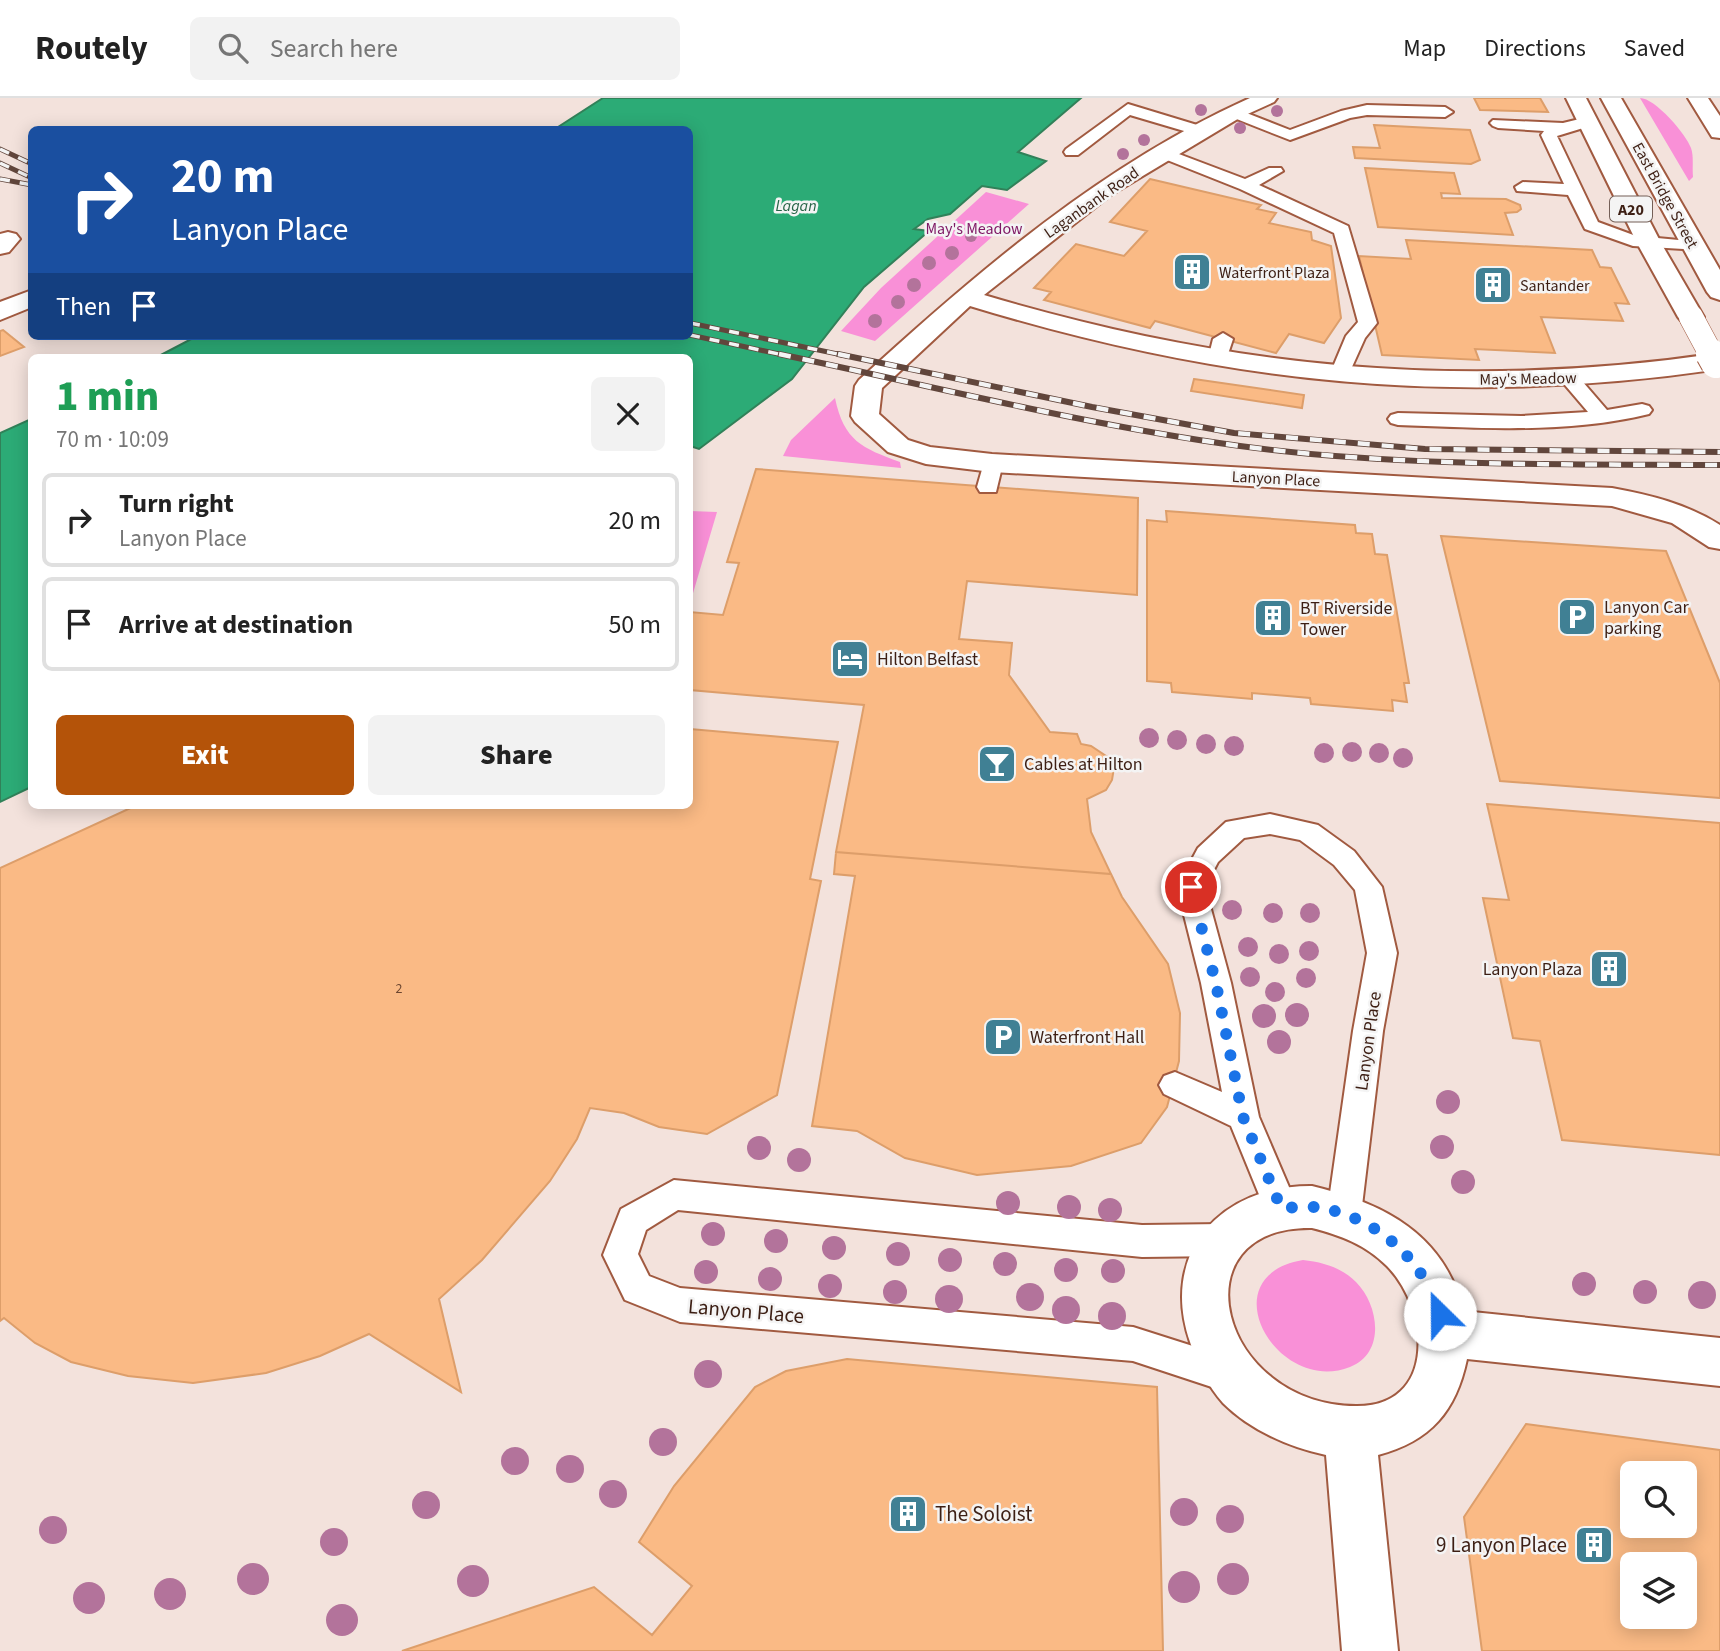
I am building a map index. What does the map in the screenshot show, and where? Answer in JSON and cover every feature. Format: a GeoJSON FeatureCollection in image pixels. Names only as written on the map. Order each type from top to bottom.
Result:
{"type":"FeatureCollection","features":[{"type":"Feature","properties":{"kind":"street","name":"Laganbank Road"},"geometry":{"type":"LineString","coordinates":[[869,386],[965,297],[1103,190],[1234,113],[1267,98]]}},
{"type":"Feature","properties":{"kind":"street","name":"East Bridge Street"},"geometry":{"type":"LineString","coordinates":[[1576,98],[1648,243],[1720,370]]}},
{"type":"Feature","properties":{"kind":"street","name":"East Bridge Street"},"geometry":{"type":"LineString","coordinates":[[1611,98],[1720,292]]}},
{"type":"Feature","properties":{"kind":"street"},"geometry":{"type":"LineString","coordinates":[[1698,98],[1720,132]]}},
{"type":"Feature","properties":{"kind":"street","name":"May's Meadow"},"geometry":{"type":"LineString","coordinates":[[965,297],[1125,340],[1221,349],[1340,374],[1414,379],[1569,378],[1676,369],[1720,361]]}},
{"type":"Feature","properties":{"kind":"street"},"geometry":{"type":"LineString","coordinates":[[0,312],[28,299]]}},
{"type":"Feature","properties":{"kind":"street","name":"Lanyon Place"},"geometry":{"type":"LineString","coordinates":[[869,386],[865,416],[898,446],[990,475],[1612,497],[1655,505],[1712,532],[1720,540]]}},
{"type":"Feature","properties":{"kind":"street","name":"Lanyon Place"},"geometry":{"type":"LineString","coordinates":[[1312,1207],[1345,1214],[1382,1233],[1413,1260],[1434,1294],[1445,1333],[1443,1363],[1432,1391],[1412,1414],[1383,1428],[1350,1433],[1307,1426],[1266,1406],[1233,1376],[1212,1339],[1204,1302],[1208,1268],[1223,1240],[1249,1219],[1281,1208],[1312,1207]]}},
{"type":"Feature","properties":{"kind":"street"},"geometry":{"type":"LineString","coordinates":[[1445,1333],[1720,1362]]}},
{"type":"Feature","properties":{"kind":"street"},"geometry":{"type":"LineString","coordinates":[[1350,1433],[1370,1651]]}},
{"type":"Feature","properties":{"kind":"lane"},"geometry":{"type":"LineString","coordinates":[[1072,152],[1128,109],[1202,131]]}},
{"type":"Feature","properties":{"kind":"lane"},"geometry":{"type":"LineString","coordinates":[[1234,113],[1290,135],[1346,114],[1367,110],[1445,112]]}},
{"type":"Feature","properties":{"kind":"lane"},"geometry":{"type":"LineString","coordinates":[[1588,122],[1549,135],[1591,225],[1622,239],[1694,246]]}},
{"type":"Feature","properties":{"kind":"lane"},"geometry":{"type":"LineString","coordinates":[[1498,123],[1564,128]]}},
{"type":"Feature","properties":{"kind":"lane"},"geometry":{"type":"LineString","coordinates":[[1163,153],[1246,186],[1342,230],[1368,323],[1356,336],[1340,374]]}},
{"type":"Feature","properties":{"kind":"lane"},"geometry":{"type":"LineString","coordinates":[[1246,186],[1275,171]]}},
{"type":"Feature","properties":{"kind":"lane"},"geometry":{"type":"LineString","coordinates":[[1523,187],[1575,190]]}},
{"type":"Feature","properties":{"kind":"lane"},"geometry":{"type":"LineString","coordinates":[[1569,378],[1604,419]]}},
{"type":"Feature","properties":{"kind":"lane"},"geometry":{"type":"LineString","coordinates":[[1398,419],[1604,419],[1642,410]]}},
{"type":"Feature","properties":{"kind":"lane","name":"Lanyon Place"},"geometry":{"type":"LineString","coordinates":[[1281,1208],[1243,1117],[1216,984],[1191,887],[1208,855],[1236,829],[1270,824],[1308,832],[1344,859],[1368,887],[1381,953],[1368,1031],[1345,1214]]}},
{"type":"Feature","properties":{"kind":"lane"},"geometry":{"type":"LineString","coordinates":[[1175,1085],[1243,1117]]}},
{"type":"Feature","properties":{"kind":"lane","name":"Lanyon Place"},"geometry":{"type":"LineString","coordinates":[[1223,1240],[1142,1241],[674,1195],[633,1220],[620,1255],[637,1289],[680,1306],[1133,1344],[1233,1376]]}},
{"type":"Feature","properties":{"kind":"green space"},"geometry":{"type":"Polygon","coordinates":[[[1640,98],[1661,110],[1688,142],[1693,158],[1693,177],[1689,181],[1640,98]]]}},
{"type":"Feature","properties":{"kind":"green space","name":"May's Meadow"},"geometry":{"type":"Polygon","coordinates":[[[986,192],[1029,204],[875,341],[841,331],[881,288],[986,192]]]}},
{"type":"Feature","properties":{"kind":"green space"},"geometry":{"type":"Polygon","coordinates":[[[835,398],[844,424],[857,441],[900,462],[901,468],[783,456],[791,440],[835,398]]]}},
{"type":"Feature","properties":{"kind":"green space"},"geometry":{"type":"Polygon","coordinates":[[[693,511],[717,512],[693,593],[693,511]]]}},
{"type":"Feature","properties":{"kind":"green space"},"geometry":{"type":"Polygon","coordinates":[[[1303,1260],[1325,1264],[1345,1273],[1356,1282],[1370,1303],[1374,1315],[1374,1340],[1362,1360],[1350,1367],[1323,1371],[1298,1365],[1278,1350],[1264,1330],[1257,1309],[1260,1288],[1275,1270],[1303,1260]]]}},
{"type":"Feature","properties":{"kind":"water","name":"Lagan"},"geometry":{"type":"Polygon","coordinates":[[[603,98],[1081,98],[1018,152],[1046,161],[1007,190],[982,186],[950,214],[928,219],[914,229],[929,231],[864,287],[792,379],[699,449],[693,447],[693,354],[163,354],[189,340],[693,340],[693,126],[560,126],[603,98]]]}},
{"type":"Feature","properties":{"kind":"water"},"geometry":{"type":"Polygon","coordinates":[[[28,420],[28,788],[0,802],[0,433],[28,420]]]}},
{"type":"Feature","properties":{"kind":"building"},"geometry":{"type":"Polygon","coordinates":[[[1474,98],[1540,98],[1548,112],[1480,110],[1474,98]]]}},
{"type":"Feature","properties":{"kind":"building"},"geometry":{"type":"Polygon","coordinates":[[[1374,125],[1470,130],[1480,160],[1471,164],[1355,158],[1353,147],[1380,148],[1374,125]]]}},
{"type":"Feature","properties":{"kind":"building"},"geometry":{"type":"Polygon","coordinates":[[[1365,168],[1454,173],[1460,194],[1441,193],[1442,198],[1506,199],[1520,205],[1521,209],[1517,212],[1505,213],[1513,235],[1378,227],[1365,168]]]}},
{"type":"Feature","properties":{"kind":"building","name":"Waterfront Plaza"},"geometry":{"type":"Polygon","coordinates":[[[1150,179],[1261,205],[1257,209],[1276,213],[1269,223],[1311,232],[1312,240],[1331,246],[1341,318],[1324,343],[1289,334],[1276,353],[1155,321],[1150,328],[1044,300],[1051,292],[1034,288],[1076,244],[1124,256],[1147,231],[1110,222],[1150,179]]]}},
{"type":"Feature","properties":{"kind":"building","name":"Santander"},"geometry":{"type":"Polygon","coordinates":[[[1406,240],[1592,250],[1600,267],[1611,268],[1629,304],[1615,303],[1623,321],[1541,317],[1555,353],[1475,349],[1479,360],[1382,355],[1359,256],[1411,259],[1406,240]]]}},
{"type":"Feature","properties":{"kind":"building"},"geometry":{"type":"Polygon","coordinates":[[[3,330],[24,347],[0,356],[0,331],[3,330]]]}},
{"type":"Feature","properties":{"kind":"building"},"geometry":{"type":"Polygon","coordinates":[[[1194,379],[1304,395],[1302,408],[1191,391],[1194,379]]]}},
{"type":"Feature","properties":{"kind":"building","name":"Hilton Belfast"},"geometry":{"type":"Polygon","coordinates":[[[756,469],[1138,498],[1137,595],[967,581],[959,639],[1012,643],[1009,675],[1050,732],[1077,734],[1081,744],[1091,746],[1109,758],[1114,768],[1112,780],[1106,790],[1087,799],[1091,832],[1111,874],[836,852],[864,705],[693,690],[693,612],[723,615],[739,563],[727,562],[756,469]]]}},
{"type":"Feature","properties":{"kind":"building","name":"BT Riverside Tower"},"geometry":{"type":"Polygon","coordinates":[[[1166,511],[1355,525],[1356,533],[1372,534],[1375,554],[1387,555],[1409,683],[1404,683],[1407,702],[1392,700],[1393,711],[1311,704],[1310,698],[1252,693],[1252,699],[1172,692],[1171,683],[1147,681],[1147,520],[1167,522],[1166,511]]]}},
{"type":"Feature","properties":{"kind":"building","name":"Lanyon Car parking"},"geometry":{"type":"Polygon","coordinates":[[[1441,536],[1666,551],[1720,683],[1720,798],[1500,781],[1441,536]]]}},
{"type":"Feature","properties":{"kind":"building"},"geometry":{"type":"Polygon","coordinates":[[[693,729],[838,742],[810,879],[821,881],[777,1095],[707,1134],[659,1127],[624,1113],[590,1108],[577,1139],[550,1181],[482,1260],[439,1299],[461,1392],[369,1334],[320,1356],[266,1373],[193,1383],[128,1376],[71,1362],[35,1343],[4,1318],[0,1321],[0,868],[128,809],[693,809],[693,729]]]}},
{"type":"Feature","properties":{"kind":"building","name":"Lanyon Plaza"},"geometry":{"type":"Polygon","coordinates":[[[1487,804],[1720,823],[1720,1155],[1562,1140],[1540,1041],[1513,1038],[1483,898],[1509,900],[1487,804]]]}},
{"type":"Feature","properties":{"kind":"building","name":"Waterfront Hall"},"geometry":{"type":"Polygon","coordinates":[[[836,852],[1111,874],[1122,897],[1168,964],[1180,1013],[1179,1061],[1167,1107],[1141,1143],[1071,1166],[977,1175],[905,1158],[857,1131],[812,1126],[855,876],[834,874],[836,852]]]}},
{"type":"Feature","properties":{"kind":"building","name":"The Soloist"},"geometry":{"type":"Polygon","coordinates":[[[847,1359],[1157,1387],[1163,1651],[402,1651],[594,1587],[652,1635],[692,1586],[639,1542],[674,1486],[755,1387],[786,1371],[847,1359]]]}},
{"type":"Feature","properties":{"kind":"building","name":"9 Lanyon Place"},"geometry":{"type":"Polygon","coordinates":[[[1526,1424],[1720,1450],[1720,1651],[1482,1651],[1464,1517],[1526,1424]]]}},
{"type":"Feature","properties":{"kind":"railway"},"geometry":{"type":"LineString","coordinates":[[0,149],[28,162]]}},
{"type":"Feature","properties":{"kind":"railway"},"geometry":{"type":"LineString","coordinates":[[0,163],[28,176]]}},
{"type":"Feature","properties":{"kind":"railway"},"geometry":{"type":"LineString","coordinates":[[0,179],[28,184]]}},
{"type":"Feature","properties":{"kind":"railway"},"geometry":{"type":"LineString","coordinates":[[693,324],[847,356]]}},
{"type":"Feature","properties":{"kind":"railway"},"geometry":{"type":"LineString","coordinates":[[693,336],[788,356]]}},
{"type":"Feature","properties":{"kind":"railway"},"geometry":{"type":"LineString","coordinates":[[779,354],[1066,416],[1240,446],[1420,461],[1720,465]]}},
{"type":"Feature","properties":{"kind":"railway"},"geometry":{"type":"LineString","coordinates":[[838,354],[1092,407],[1234,433],[1425,449],[1720,452]]}},
{"type":"Feature","properties":{"kind":"place","name":"Waterfront Plaza"},"geometry":{"type":"Point","coordinates":[1192,272]}},
{"type":"Feature","properties":{"kind":"place","name":"Santander"},"geometry":{"type":"Point","coordinates":[1493,285]}},
{"type":"Feature","properties":{"kind":"place","name":"Lanyon Car parking"},"geometry":{"type":"Point","coordinates":[1577,617]}},
{"type":"Feature","properties":{"kind":"place","name":"BT Riverside Tower"},"geometry":{"type":"Point","coordinates":[1273,618]}},
{"type":"Feature","properties":{"kind":"place","name":"Hilton Belfast"},"geometry":{"type":"Point","coordinates":[850,659]}},
{"type":"Feature","properties":{"kind":"place","name":"Cables at Hilton"},"geometry":{"type":"Point","coordinates":[997,764]}},
{"type":"Feature","properties":{"kind":"place","name":"Lanyon Plaza"},"geometry":{"type":"Point","coordinates":[1609,969]}},
{"type":"Feature","properties":{"kind":"place","name":"Waterfront Hall"},"geometry":{"type":"Point","coordinates":[1003,1037]}},
{"type":"Feature","properties":{"kind":"place","name":"The Soloist"},"geometry":{"type":"Point","coordinates":[908,1514]}},
{"type":"Feature","properties":{"kind":"place","name":"9 Lanyon Place"},"geometry":{"type":"Point","coordinates":[1594,1545]}},
{"type":"Feature","properties":{"kind":"route"},"geometry":{"type":"LineString","coordinates":[[1191,887],[1216,984],[1243,1117],[1281,1208],[1312,1207],[1345,1214],[1382,1233],[1413,1260],[1434,1294],[1440,1314]]}}]}
